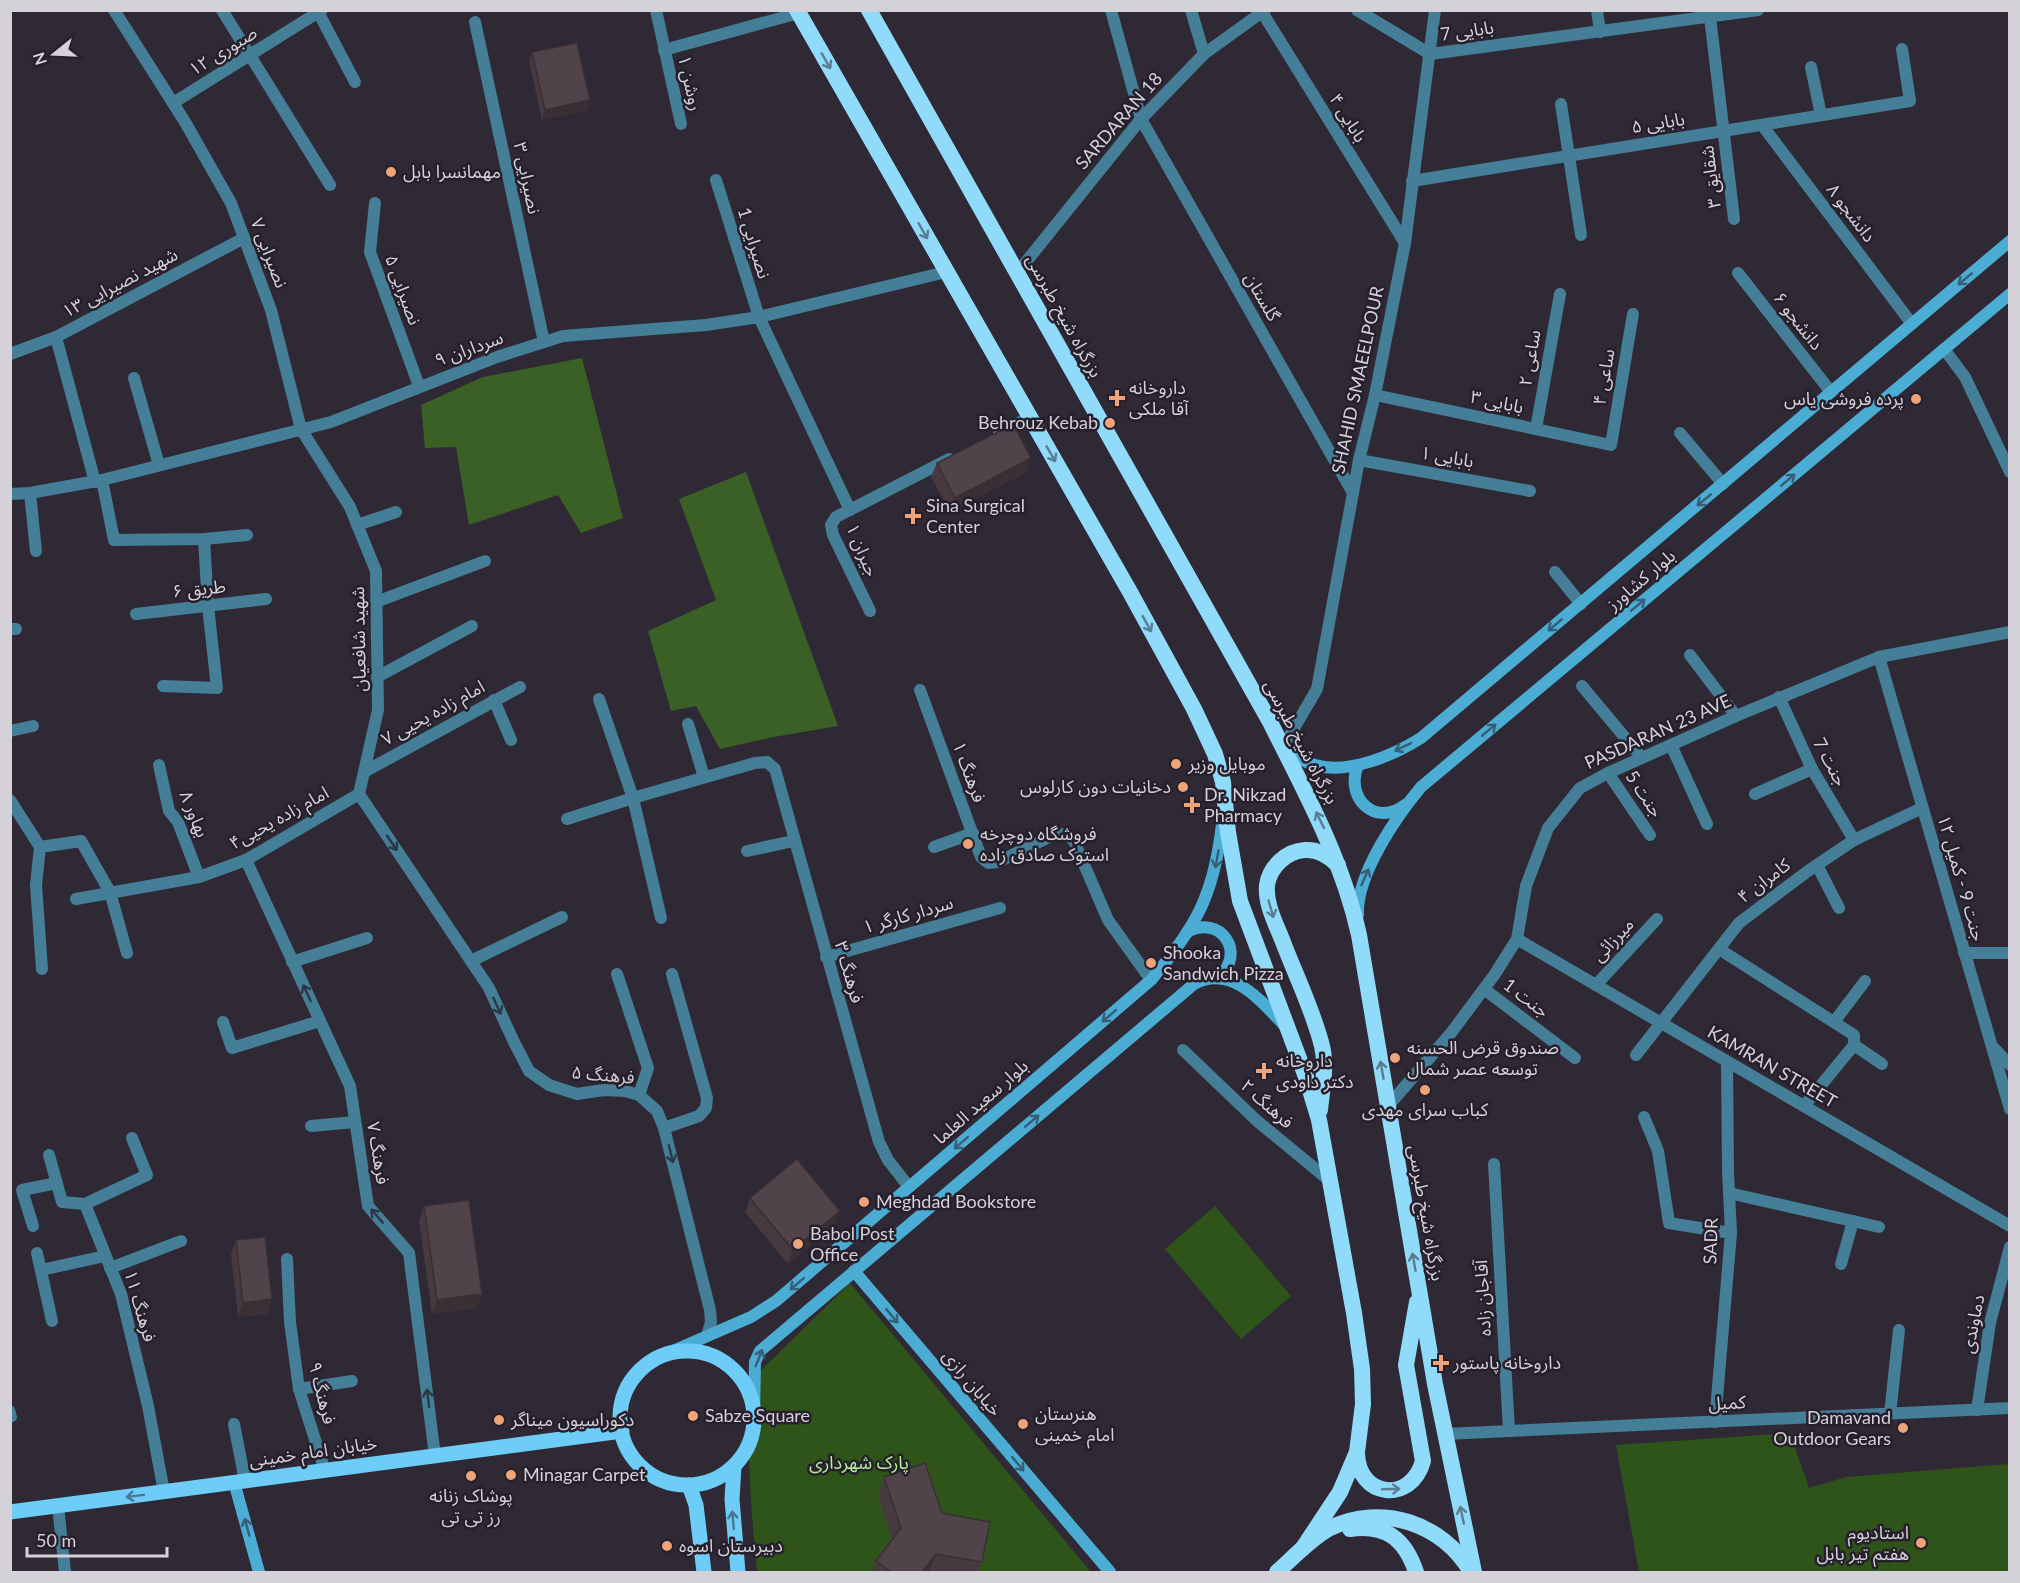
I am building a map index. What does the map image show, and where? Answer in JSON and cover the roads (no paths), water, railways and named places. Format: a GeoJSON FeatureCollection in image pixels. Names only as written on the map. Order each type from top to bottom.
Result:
{"type":"FeatureCollection","features":[{"type":"Feature","properties":{"kind":"highway","name":"بزرگراه شیخ طبرسی"},"geometry":{"type":"LineString","coordinates":[[869,10],[1283,747],[1325,831],[1340,868],[1359,934],[1419,1291],[1472,1572]]}},
{"type":"Feature","properties":{"kind":"highway"},"geometry":{"type":"LineString","coordinates":[[798,12],[1130,592],[1202,725],[1215,754],[1223,782],[1228,832],[1240,901],[1306,1077],[1319,1120],[1362,1369],[1363,1404],[1357,1463],[1360,1473],[1367,1481],[1385,1490],[1404,1488],[1417,1477],[1423,1461],[1406,1365],[1419,1291]]}},
{"type":"Feature","properties":{"kind":"highway"},"geometry":{"type":"LineString","coordinates":[[1319,1120],[1322,1049],[1316,1027],[1271,912],[1267,884],[1280,860],[1292,853],[1306,850],[1320,852],[1332,859],[1340,868]]}},
{"type":"Feature","properties":{"kind":"highway"},"geometry":{"type":"LineString","coordinates":[[1310,1543],[1341,1492],[1357,1452]]}},
{"type":"Feature","properties":{"kind":"highway"},"geometry":{"type":"LineString","coordinates":[[1277,1572],[1310,1543],[1339,1524],[1381,1517],[1402,1520],[1422,1527],[1440,1538],[1456,1552],[1472,1572]]}},
{"type":"Feature","properties":{"kind":"highway"},"geometry":{"type":"LineString","coordinates":[[1310,1543],[1352,1528],[1386,1533],[1404,1545],[1416,1572]]}},
{"type":"Feature","properties":{"kind":"main road","name":"بلوار کشاورز"},"geometry":{"type":"LineString","coordinates":[[1283,747],[1316,766],[1337,768],[1358,765],[1404,748],[1421,738],[2010,241]]}},
{"type":"Feature","properties":{"kind":"main road","name":"بلوار کشاورز"},"geometry":{"type":"LineString","coordinates":[[1359,934],[1358,908],[1362,884],[1409,801],[1421,787],[2010,294]]}},
{"type":"Feature","properties":{"kind":"main road"},"geometry":{"type":"LineString","coordinates":[[1358,765],[1354,774],[1355,793],[1367,808],[1376,812],[1394,812],[1409,801]]}},
{"type":"Feature","properties":{"kind":"main road","name":"بلوار سعید العلما"},"geometry":{"type":"LineString","coordinates":[[666,1354],[751,1317],[770,1306],[1151,980],[1198,917],[1217,864],[1225,802]]}},
{"type":"Feature","properties":{"kind":"main road"},"geometry":{"type":"LineString","coordinates":[[1187,932],[1208,927],[1227,938],[1231,959],[1229,966],[1219,977]]}},
{"type":"Feature","properties":{"kind":"main road"},"geometry":{"type":"LineString","coordinates":[[754,1416],[748,1390],[738,1374],[725,1362],[703,1352],[678,1351],[666,1354],[645,1365],[629,1384],[621,1407],[621,1431],[630,1454],[647,1472],[669,1483],[689,1485],[717,1479],[734,1467],[744,1455],[754,1430],[755,1362],[760,1351],[1194,984],[1219,977],[1230,980],[1246,990],[1288,1029]]}},
{"type":"Feature","properties":{"kind":"main road","name":"خیابان رازی"},"geometry":{"type":"LineString","coordinates":[[854,1271],[1110,1572]]}},
{"type":"Feature","properties":{"kind":"main road","name":"خیابان امام خمینی"},"geometry":{"type":"LineString","coordinates":[[10,1512],[621,1431]]}},
{"type":"Feature","properties":{"kind":"main road"},"geometry":{"type":"LineString","coordinates":[[734,1467],[732,1499],[738,1572]]}},
{"type":"Feature","properties":{"kind":"main road"},"geometry":{"type":"LineString","coordinates":[[240,1482],[259,1572]]}},
{"type":"Feature","properties":{"kind":"main road"},"geometry":{"type":"LineString","coordinates":[[689,1485],[696,1504],[704,1572]]}},
{"type":"Feature","properties":{"kind":"street","name":"نصیرایی ۷"},"geometry":{"type":"LineString","coordinates":[[114,10],[173,103],[231,203],[271,310],[301,429]]}},
{"type":"Feature","properties":{"kind":"street"},"geometry":{"type":"LineString","coordinates":[[222,10],[330,185]]}},
{"type":"Feature","properties":{"kind":"street","name":"روشن ۱"},"geometry":{"type":"LineString","coordinates":[[656,10],[681,123]]}},
{"type":"Feature","properties":{"kind":"street","name":"گلستان"},"geometry":{"type":"LineString","coordinates":[[1111,10],[1141,119],[1353,493]]}},
{"type":"Feature","properties":{"kind":"street"},"geometry":{"type":"LineString","coordinates":[[1191,10],[1203,54]]}},
{"type":"Feature","properties":{"kind":"street"},"geometry":{"type":"LineString","coordinates":[[1357,10],[1430,54]]}},
{"type":"Feature","properties":{"kind":"street","name":"SHAHID SMAEELPOUR"},"geometry":{"type":"LineString","coordinates":[[1283,747],[1317,689],[1359,460],[1375,395],[1405,243],[1435,10]]}},
{"type":"Feature","properties":{"kind":"street"},"geometry":{"type":"LineString","coordinates":[[1597,10],[1600,32]]}},
{"type":"Feature","properties":{"kind":"street","name":"بابایی 7"},"geometry":{"type":"LineString","coordinates":[[1430,54],[1758,10]]}},
{"type":"Feature","properties":{"kind":"street","name":"صبوری ۱۲"},"geometry":{"type":"LineString","coordinates":[[173,103],[319,11]]}},
{"type":"Feature","properties":{"kind":"street"},"geometry":{"type":"LineString","coordinates":[[319,11],[355,82]]}},
{"type":"Feature","properties":{"kind":"street","name":"SARDARAN 18"},"geometry":{"type":"LineString","coordinates":[[1017,273],[1141,119],[1203,54],[1263,11]]}},
{"type":"Feature","properties":{"kind":"street","name":"بابایی ۴"},"geometry":{"type":"LineString","coordinates":[[1263,11],[1405,243]]}},
{"type":"Feature","properties":{"kind":"street"},"geometry":{"type":"LineString","coordinates":[[664,50],[798,12]]}},
{"type":"Feature","properties":{"kind":"street","name":"شقایق ۳"},"geometry":{"type":"LineString","coordinates":[[1710,17],[1734,219]]}},
{"type":"Feature","properties":{"kind":"street","name":"نصیرایی ۳"},"geometry":{"type":"LineString","coordinates":[[475,22],[544,342]]}},
{"type":"Feature","properties":{"kind":"street","name":"بابایی ۵"},"geometry":{"type":"LineString","coordinates":[[1412,182],[1910,101],[1902,49]]}},
{"type":"Feature","properties":{"kind":"street"},"geometry":{"type":"LineString","coordinates":[[1810,67],[1821,116]]}},
{"type":"Feature","properties":{"kind":"street"},"geometry":{"type":"LineString","coordinates":[[1561,104],[1581,235]]}},
{"type":"Feature","properties":{"kind":"street","name":"دانشجو ۸"},"geometry":{"type":"LineString","coordinates":[[1762,125],[1912,324]]}},
{"type":"Feature","properties":{"kind":"street","name":"نصیرایی 1"},"geometry":{"type":"LineString","coordinates":[[716,180],[759,317],[850,510]]}},
{"type":"Feature","properties":{"kind":"street","name":"نصیرایی ۵"},"geometry":{"type":"LineString","coordinates":[[375,203],[370,252],[419,386]]}},
{"type":"Feature","properties":{"kind":"street","name":"شهید نصیرایی ۱۳"},"geometry":{"type":"LineString","coordinates":[[10,354],[56,337],[244,238]]}},
{"type":"Feature","properties":{"kind":"street","name":"سرداران ۹"},"geometry":{"type":"LineString","coordinates":[[10,494],[30,493],[98,481],[330,422],[419,386],[544,342],[575,335],[706,325],[759,317],[946,272]]}},
{"type":"Feature","properties":{"kind":"street","name":"دانشجو ۶"},"geometry":{"type":"LineString","coordinates":[[1738,273],[1831,392]]}},
{"type":"Feature","properties":{"kind":"street","name":"ساعی ۲"},"geometry":{"type":"LineString","coordinates":[[1536,429],[1560,294]]}},
{"type":"Feature","properties":{"kind":"street","name":"ساعی ۴"},"geometry":{"type":"LineString","coordinates":[[1611,445],[1633,314]]}},
{"type":"Feature","properties":{"kind":"street"},"geometry":{"type":"LineString","coordinates":[[56,337],[114,540],[247,535]]}},
{"type":"Feature","properties":{"kind":"street"},"geometry":{"type":"LineString","coordinates":[[1944,349],[1965,377],[2009,471]]}},
{"type":"Feature","properties":{"kind":"street"},"geometry":{"type":"LineString","coordinates":[[134,378],[159,465]]}},
{"type":"Feature","properties":{"kind":"street","name":"بابایی ۳"},"geometry":{"type":"LineString","coordinates":[[1375,395],[1611,445]]}},
{"type":"Feature","properties":{"kind":"street"},"geometry":{"type":"LineString","coordinates":[[987,439],[1030,417]]}},
{"type":"Feature","properties":{"kind":"street","name":"شهید شافعیان"},"geometry":{"type":"LineString","coordinates":[[301,429],[350,507],[376,571],[378,710],[359,794]]}},
{"type":"Feature","properties":{"kind":"street"},"geometry":{"type":"LineString","coordinates":[[1680,434],[1723,484]]}},
{"type":"Feature","properties":{"kind":"street"},"geometry":{"type":"LineString","coordinates":[[850,510],[956,455]]}},
{"type":"Feature","properties":{"kind":"street","name":"بابایی ۱"},"geometry":{"type":"LineString","coordinates":[[1359,460],[1530,490]]}},
{"type":"Feature","properties":{"kind":"street"},"geometry":{"type":"LineString","coordinates":[[30,493],[36,551]]}},
{"type":"Feature","properties":{"kind":"street","name":"جیران ۱"},"geometry":{"type":"LineString","coordinates":[[850,510],[836,517],[831,525],[833,535],[870,611]]}},
{"type":"Feature","properties":{"kind":"street"},"geometry":{"type":"LineString","coordinates":[[357,525],[396,513]]}},
{"type":"Feature","properties":{"kind":"street"},"geometry":{"type":"LineString","coordinates":[[163,686],[217,688],[208,606],[204,538]]}},
{"type":"Feature","properties":{"kind":"street"},"geometry":{"type":"LineString","coordinates":[[376,602],[484,561]]}},
{"type":"Feature","properties":{"kind":"street"},"geometry":{"type":"LineString","coordinates":[[1555,572],[1581,604]]}},
{"type":"Feature","properties":{"kind":"street","name":"طریق ۶"},"geometry":{"type":"LineString","coordinates":[[136,614],[266,599]]}},
{"type":"Feature","properties":{"kind":"street"},"geometry":{"type":"LineString","coordinates":[[377,677],[472,627]]}},
{"type":"Feature","properties":{"kind":"street","name":"PASDARAN 23 AVE"},"geometry":{"type":"LineString","coordinates":[[1388,1107],[1451,1033],[1484,989],[1516,939],[1526,886],[1548,828],[1580,788],[1608,773],[1736,716],[1879,657],[2010,632]]}},
{"type":"Feature","properties":{"kind":"street"},"geometry":{"type":"LineString","coordinates":[[1690,655],[1736,716]]}},
{"type":"Feature","properties":{"kind":"street","name":"جنت 9 - کمیل ۱۲"},"geometry":{"type":"LineString","coordinates":[[1879,657],[2010,1109]]}},
{"type":"Feature","properties":{"kind":"street"},"geometry":{"type":"LineString","coordinates":[[1582,686],[1641,758]]}},
{"type":"Feature","properties":{"kind":"street","name":"امام زاده یحیی ۷"},"geometry":{"type":"LineString","coordinates":[[364,772],[520,687]]}},
{"type":"Feature","properties":{"kind":"street","name":"فرهنگ ۱"},"geometry":{"type":"LineString","coordinates":[[920,690],[981,857],[988,863],[998,862],[1053,836],[1066,834],[1074,841],[1108,920],[1151,980]]}},
{"type":"Feature","properties":{"kind":"street","name":"جنت 7"},"geometry":{"type":"LineString","coordinates":[[1779,698],[1812,769],[1854,840]]}},
{"type":"Feature","properties":{"kind":"street"},"geometry":{"type":"LineString","coordinates":[[598,699],[633,798],[661,918]]}},
{"type":"Feature","properties":{"kind":"street"},"geometry":{"type":"LineString","coordinates":[[494,700],[511,740]]}},
{"type":"Feature","properties":{"kind":"street"},"geometry":{"type":"LineString","coordinates":[[567,819],[704,777],[688,724]]}},
{"type":"Feature","properties":{"kind":"street"},"geometry":{"type":"LineString","coordinates":[[10,731],[33,726]]}},
{"type":"Feature","properties":{"kind":"street"},"geometry":{"type":"LineString","coordinates":[[1671,745],[1707,824]]}},
{"type":"Feature","properties":{"kind":"street","name":"فرهنگ ۳"},"geometry":{"type":"LineString","coordinates":[[704,777],[755,763],[767,762],[775,770],[879,1142],[888,1160],[909,1187]]}},
{"type":"Feature","properties":{"kind":"street","name":"بهاور ۸"},"geometry":{"type":"LineString","coordinates":[[159,765],[169,811],[178,822],[199,876]]}},
{"type":"Feature","properties":{"kind":"street"},"geometry":{"type":"LineString","coordinates":[[1755,794],[1812,769]]}},
{"type":"Feature","properties":{"kind":"street","name":"جنت 5"},"geometry":{"type":"LineString","coordinates":[[1608,773],[1650,835]]}},
{"type":"Feature","properties":{"kind":"street","name":"امام زاده یحیی۴"},"geometry":{"type":"LineString","coordinates":[[76,899],[199,876],[246,860],[359,794]]}},
{"type":"Feature","properties":{"kind":"street","name":"فرهنگ ۵"},"geometry":{"type":"LineString","coordinates":[[359,794],[489,988],[529,1071],[549,1085],[577,1095],[604,1090],[625,1091],[639,1095],[657,1111],[664,1128],[710,1310],[711,1322],[707,1336]]}},
{"type":"Feature","properties":{"kind":"street"},"geometry":{"type":"LineString","coordinates":[[10,800],[40,847],[36,885],[42,969]]}},
{"type":"Feature","properties":{"kind":"street","name":"کامران ۴"},"geometry":{"type":"LineString","coordinates":[[1635,1055],[1739,923],[1854,840],[1923,808]]}},
{"type":"Feature","properties":{"kind":"street"},"geometry":{"type":"LineString","coordinates":[[934,847],[973,832]]}},
{"type":"Feature","properties":{"kind":"street"},"geometry":{"type":"LineString","coordinates":[[40,847],[81,841],[110,892],[127,953]]}},
{"type":"Feature","properties":{"kind":"street"},"geometry":{"type":"LineString","coordinates":[[747,851],[793,841]]}},
{"type":"Feature","properties":{"kind":"street","name":"فرهنگ ۷"},"geometry":{"type":"LineString","coordinates":[[246,860],[350,1086],[368,1206],[409,1253],[435,1456]]}},
{"type":"Feature","properties":{"kind":"street"},"geometry":{"type":"LineString","coordinates":[[1817,865],[1839,908]]}},
{"type":"Feature","properties":{"kind":"street","name":"سردار کارگر ۱"},"geometry":{"type":"LineString","coordinates":[[826,957],[1000,908]]}},
{"type":"Feature","properties":{"kind":"street"},"geometry":{"type":"LineString","coordinates":[[471,961],[562,917]]}},
{"type":"Feature","properties":{"kind":"street","name":"میرزائی"},"geometry":{"type":"LineString","coordinates":[[1596,985],[1657,920]]}},
{"type":"Feature","properties":{"kind":"street"},"geometry":{"type":"LineString","coordinates":[[292,962],[367,938]]}},
{"type":"Feature","properties":{"kind":"street","name":"KAMRAN STREET"},"geometry":{"type":"LineString","coordinates":[[1516,939],[2010,1226]]}},
{"type":"Feature","properties":{"kind":"street"},"geometry":{"type":"LineString","coordinates":[[1719,949],[1854,1035],[1854,1045],[1804,1106]]}},
{"type":"Feature","properties":{"kind":"street"},"geometry":{"type":"LineString","coordinates":[[1964,953],[2010,953]]}},
{"type":"Feature","properties":{"kind":"street"},"geometry":{"type":"LineString","coordinates":[[617,974],[648,1068],[639,1095]]}},
{"type":"Feature","properties":{"kind":"street"},"geometry":{"type":"LineString","coordinates":[[664,1128],[699,1116],[706,1108],[706,1098],[672,974]]}},
{"type":"Feature","properties":{"kind":"street"},"geometry":{"type":"LineString","coordinates":[[1834,1022],[1865,981]]}},
{"type":"Feature","properties":{"kind":"street","name":"جنت 1"},"geometry":{"type":"LineString","coordinates":[[1484,989],[1575,1058]]}},
{"type":"Feature","properties":{"kind":"street"},"geometry":{"type":"LineString","coordinates":[[223,1022],[232,1048],[320,1021]]}},
{"type":"Feature","properties":{"kind":"street"},"geometry":{"type":"LineString","coordinates":[[1991,1044],[2010,1065]]}},
{"type":"Feature","properties":{"kind":"street"},"geometry":{"type":"LineString","coordinates":[[1854,1045],[1882,1064]]}},
{"type":"Feature","properties":{"kind":"street","name":"فرهنگ ۲"},"geometry":{"type":"LineString","coordinates":[[1183,1050],[1256,1120],[1330,1181]]}},
{"type":"Feature","properties":{"kind":"street","name":"SADR"},"geometry":{"type":"LineString","coordinates":[[1716,1422],[1731,1233],[1727,1062]]}},
{"type":"Feature","properties":{"kind":"street"},"geometry":{"type":"LineString","coordinates":[[1644,1117],[1658,1151],[1669,1223],[1731,1233]]}},
{"type":"Feature","properties":{"kind":"street"},"geometry":{"type":"LineString","coordinates":[[311,1126],[355,1122]]}},
{"type":"Feature","properties":{"kind":"street"},"geometry":{"type":"LineString","coordinates":[[50,1155],[62,1202],[85,1204],[147,1175],[132,1138]]}},
{"type":"Feature","properties":{"kind":"street","name":"آقاجان زاده"},"geometry":{"type":"LineString","coordinates":[[1494,1164],[1509,1431]]}},
{"type":"Feature","properties":{"kind":"street"},"geometry":{"type":"LineString","coordinates":[[33,1226],[22,1190],[57,1184]]}},
{"type":"Feature","properties":{"kind":"street"},"geometry":{"type":"LineString","coordinates":[[1729,1193],[1879,1227]]}},
{"type":"Feature","properties":{"kind":"street","name":"فرهنگ ۱۱"},"geometry":{"type":"LineString","coordinates":[[85,1204],[121,1294],[148,1406],[164,1492]]}},
{"type":"Feature","properties":{"kind":"street"},"geometry":{"type":"LineString","coordinates":[[1841,1264],[1853,1221]]}},
{"type":"Feature","properties":{"kind":"street"},"geometry":{"type":"LineString","coordinates":[[110,1268],[181,1241]]}},
{"type":"Feature","properties":{"kind":"street","name":"دماوندی"},"geometry":{"type":"LineString","coordinates":[[1977,1410],[1990,1323],[2010,1246]]}},
{"type":"Feature","properties":{"kind":"street"},"geometry":{"type":"LineString","coordinates":[[37,1253],[52,1321]]}},
{"type":"Feature","properties":{"kind":"street"},"geometry":{"type":"LineString","coordinates":[[41,1270],[105,1256]]}},
{"type":"Feature","properties":{"kind":"street","name":"فرهنگ ۹"},"geometry":{"type":"LineString","coordinates":[[287,1259],[290,1322],[299,1389],[325,1471]]}},
{"type":"Feature","properties":{"kind":"street"},"geometry":{"type":"LineString","coordinates":[[1890,1414],[1899,1330]]}},
{"type":"Feature","properties":{"kind":"street"},"geometry":{"type":"LineString","coordinates":[[299,1389],[352,1381]]}},
{"type":"Feature","properties":{"kind":"street","name":"کمیل"},"geometry":{"type":"LineString","coordinates":[[1445,1434],[2010,1408]]}},
{"type":"Feature","properties":{"kind":"street"},"geometry":{"type":"LineString","coordinates":[[234,1424],[240,1482]]}},
{"type":"Feature","properties":{"kind":"street"},"geometry":{"type":"LineString","coordinates":[[58,1506],[65,1572]]}},
{"type":"Feature","properties":{"kind":"place","name":"مهمانسرا بابل"},"geometry":{"type":"Point","coordinates":[391,172]}},
{"type":"Feature","properties":{"kind":"place","name":"داروخانه آقا ملکی"},"geometry":{"type":"Point","coordinates":[1117,398]}},
{"type":"Feature","properties":{"kind":"place","name":"پرده فروشی یاس"},"geometry":{"type":"Point","coordinates":[1916,399]}},
{"type":"Feature","properties":{"kind":"place","name":"Behrouz Kebab"},"geometry":{"type":"Point","coordinates":[1110,423]}},
{"type":"Feature","properties":{"kind":"place","name":"Sina Surgical Center"},"geometry":{"type":"Point","coordinates":[913,516]}},
{"type":"Feature","properties":{"kind":"place","name":"موبایل وزیر"},"geometry":{"type":"Point","coordinates":[1176,764]}},
{"type":"Feature","properties":{"kind":"place","name":"دخانیات دون کارلوس"},"geometry":{"type":"Point","coordinates":[1183,787]}},
{"type":"Feature","properties":{"kind":"place","name":"Dr. Nikzad Pharmacy"},"geometry":{"type":"Point","coordinates":[1192,805]}},
{"type":"Feature","properties":{"kind":"place","name":"فروشگاه دوچرخه استوک صادق زاده"},"geometry":{"type":"Point","coordinates":[968,844]}},
{"type":"Feature","properties":{"kind":"place","name":"Shooka Sandwich Pizza"},"geometry":{"type":"Point","coordinates":[1151,963]}},
{"type":"Feature","properties":{"kind":"place","name":"صندوق قرض الحسنه توسعه عصر شمال"},"geometry":{"type":"Point","coordinates":[1395,1058]}},
{"type":"Feature","properties":{"kind":"place","name":"داروخانه دکتر داودی"},"geometry":{"type":"Point","coordinates":[1264,1071]}},
{"type":"Feature","properties":{"kind":"place","name":"کباب سرای مهدی"},"geometry":{"type":"Point","coordinates":[1425,1090]}},
{"type":"Feature","properties":{"kind":"place","name":"Meghdad Bookstore"},"geometry":{"type":"Point","coordinates":[864,1202]}},
{"type":"Feature","properties":{"kind":"place","name":"Babol Post Office"},"geometry":{"type":"Point","coordinates":[798,1244]}},
{"type":"Feature","properties":{"kind":"place","name":"داروخانه پاستور"},"geometry":{"type":"Point","coordinates":[1441,1363]}},
{"type":"Feature","properties":{"kind":"place","name":"Sabze Square"},"geometry":{"type":"Point","coordinates":[693,1416]}},
{"type":"Feature","properties":{"kind":"place","name":"دکوراسیون میناگر"},"geometry":{"type":"Point","coordinates":[499,1420]}},
{"type":"Feature","properties":{"kind":"place","name":"هنرستان امام خمینی"},"geometry":{"type":"Point","coordinates":[1023,1424]}},
{"type":"Feature","properties":{"kind":"place","name":"Damavand Outdoor Gears"},"geometry":{"type":"Point","coordinates":[1903,1428]}},
{"type":"Feature","properties":{"kind":"place","name":"Minagar Carpet"},"geometry":{"type":"Point","coordinates":[511,1475]}},
{"type":"Feature","properties":{"kind":"place","name":"پوشاک زنانه رز تی تی"},"geometry":{"type":"Point","coordinates":[471,1476]}},
{"type":"Feature","properties":{"kind":"place","name":"استادیوم هفتم تیر بابل"},"geometry":{"type":"Point","coordinates":[1921,1543]}},
{"type":"Feature","properties":{"kind":"place","name":"دبیرستان اسوه"},"geometry":{"type":"Point","coordinates":[667,1546]}},
{"type":"Feature","properties":{"kind":"park label","name":"پارک شهرداری"},"geometry":{"type":"Point","coordinates":[859,1463]}}]}
